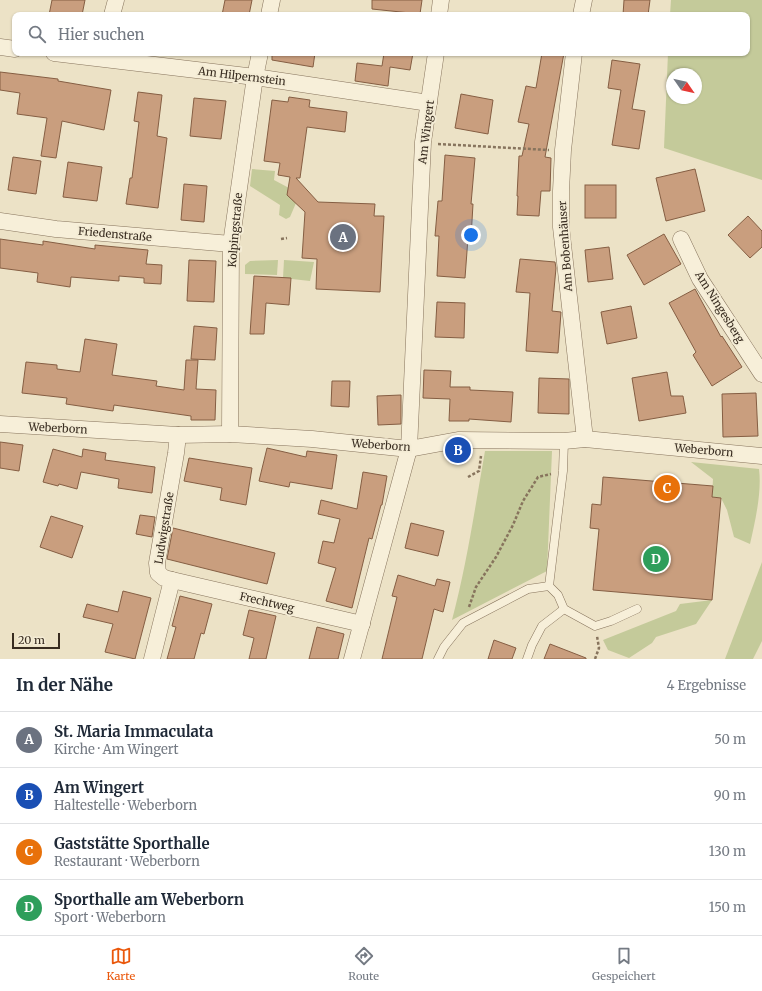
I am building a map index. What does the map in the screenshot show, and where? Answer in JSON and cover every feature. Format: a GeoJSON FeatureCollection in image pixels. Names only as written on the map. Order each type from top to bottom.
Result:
{"type":"FeatureCollection","features":[{"type":"Feature","properties":{"kind":"street"},"geometry":{"type":"LineString","coordinates":[[113,12],[116,0]]}},
{"type":"Feature","properties":{"kind":"street"},"geometry":{"type":"LineString","coordinates":[[270,12],[272,0]]}},
{"type":"Feature","properties":{"kind":"street"},"geometry":{"type":"LineString","coordinates":[[439,12],[441,0]]}},
{"type":"Feature","properties":{"kind":"street"},"geometry":{"type":"LineString","coordinates":[[582,12],[584,0]]}},
{"type":"Feature","properties":{"kind":"street"},"geometry":{"type":"LineString","coordinates":[[0,47],[12,49]]}},
{"type":"Feature","properties":{"kind":"street","name":"Am Hilpernstein"},"geometry":{"type":"LineString","coordinates":[[103,56],[429,103]]}},
{"type":"Feature","properties":{"kind":"street","name":"Kolpingstraße"},"geometry":{"type":"LineString","coordinates":[[230,434],[231,244],[259,56]]}},
{"type":"Feature","properties":{"kind":"street","name":"Am Wingert"},"geometry":{"type":"LineString","coordinates":[[352,659],[409,449],[423,142],[436,56]]}},
{"type":"Feature","properties":{"kind":"street","name":"Am Bobenhäuser"},"geometry":{"type":"LineString","coordinates":[[574,56],[563,150],[561,227],[586,439]]}},
{"type":"Feature","properties":{"kind":"street","name":"Friedenstraße"},"geometry":{"type":"LineString","coordinates":[[0,221],[56,229],[231,244]]}},
{"type":"Feature","properties":{"kind":"street","name":"Am Ningesberg"},"geometry":{"type":"LineString","coordinates":[[681,239],[700,279],[762,374]]}},
{"type":"Feature","properties":{"kind":"street","name":"Weberborn"},"geometry":{"type":"LineString","coordinates":[[0,424],[178,434],[230,434],[312,439],[409,449],[458,440],[586,439],[762,456]]}},
{"type":"Feature","properties":{"kind":"street","name":"Ludwigstraße"},"geometry":{"type":"LineString","coordinates":[[152,659],[172,580],[164,578],[158,573],[157,563],[178,434]]}},
{"type":"Feature","properties":{"kind":"street","name":"Frechtweg"},"geometry":{"type":"LineString","coordinates":[[172,580],[362,624]]}},
{"type":"Feature","properties":{"kind":"lane"},"geometry":{"type":"LineString","coordinates":[[564,440],[563,471],[550,586],[558,595],[564,609],[595,626],[611,621],[637,609]]}},
{"type":"Feature","properties":{"kind":"lane"},"geometry":{"type":"LineString","coordinates":[[438,659],[444,647],[463,623],[528,589],[550,586]]}},
{"type":"Feature","properties":{"kind":"lane"},"geometry":{"type":"LineString","coordinates":[[527,659],[532,645],[542,626],[564,609]]}},
{"type":"Feature","properties":{"kind":"path"},"geometry":{"type":"LineString","coordinates":[[423,142],[563,150]]}},
{"type":"Feature","properties":{"kind":"path"},"geometry":{"type":"LineString","coordinates":[[281,239],[287,238]]}},
{"type":"Feature","properties":{"kind":"path"},"geometry":{"type":"LineString","coordinates":[[468,477],[479,471],[485,440]]}},
{"type":"Feature","properties":{"kind":"path"},"geometry":{"type":"LineString","coordinates":[[463,623],[476,587],[496,557],[513,525],[523,501],[538,477],[563,471]]}},
{"type":"Feature","properties":{"kind":"path"},"geometry":{"type":"LineString","coordinates":[[595,626],[600,648],[595,659]]}},
{"type":"Feature","properties":{"kind":"green space"},"geometry":{"type":"Polygon","coordinates":[[[671,0],[762,0],[762,180],[664,148],[666,101],[666,104],[702,104],[702,68],[667,68],[668,56],[750,56],[750,12],[670,12],[671,0]]]}},
{"type":"Feature","properties":{"kind":"green space"},"geometry":{"type":"Polygon","coordinates":[[[252,169],[275,171],[274,180],[289,188],[296,203],[290,217],[286,219],[279,215],[280,205],[250,186],[252,169]]]}},
{"type":"Feature","properties":{"kind":"green space"},"geometry":{"type":"Polygon","coordinates":[[[278,260],[277,275],[245,274],[245,265],[250,261],[278,260]]]}},
{"type":"Feature","properties":{"kind":"green space"},"geometry":{"type":"Polygon","coordinates":[[[284,260],[314,262],[310,281],[283,278],[284,260]]]}},
{"type":"Feature","properties":{"kind":"green space"},"geometry":{"type":"Polygon","coordinates":[[[485,451],[552,451],[547,571],[452,620],[466,557],[485,451]]]}},
{"type":"Feature","properties":{"kind":"green space"},"geometry":{"type":"Polygon","coordinates":[[[691,462],[759,469],[759,497],[750,544],[734,537],[727,510],[721,498],[712,497],[713,479],[691,462]]]}},
{"type":"Feature","properties":{"kind":"green space"},"geometry":{"type":"Polygon","coordinates":[[[762,562],[762,641],[753,659],[725,659],[762,562]]]}},
{"type":"Feature","properties":{"kind":"green space"},"geometry":{"type":"Polygon","coordinates":[[[712,600],[696,624],[656,637],[652,643],[629,658],[608,650],[603,640],[676,611],[680,604],[712,600]]]}},
{"type":"Feature","properties":{"kind":"building"},"geometry":{"type":"Polygon","coordinates":[[[52,0],[85,0],[83,12],[50,12],[52,0]]]}},
{"type":"Feature","properties":{"kind":"building"},"geometry":{"type":"Polygon","coordinates":[[[225,0],[252,0],[250,12],[223,12],[225,0]]]}},
{"type":"Feature","properties":{"kind":"building"},"geometry":{"type":"Polygon","coordinates":[[[372,0],[422,0],[420,12],[401,12],[372,9],[372,0]]]}},
{"type":"Feature","properties":{"kind":"building"},"geometry":{"type":"Polygon","coordinates":[[[624,0],[650,0],[648,12],[623,12],[624,0]]]}},
{"type":"Feature","properties":{"kind":"building"},"geometry":{"type":"Polygon","coordinates":[[[272,56],[315,56],[313,67],[272,60],[272,56]]]}},
{"type":"Feature","properties":{"kind":"building"},"geometry":{"type":"Polygon","coordinates":[[[384,56],[412,56],[410,70],[390,67],[388,86],[355,81],[357,63],[382,66],[384,56]]]}},
{"type":"Feature","properties":{"kind":"building"},"geometry":{"type":"Polygon","coordinates":[[[541,56],[563,56],[545,157],[551,158],[550,191],[541,191],[539,216],[517,215],[519,156],[522,156],[529,124],[518,122],[526,86],[536,88],[541,56]]]}},
{"type":"Feature","properties":{"kind":"building"},"geometry":{"type":"Polygon","coordinates":[[[612,60],[640,64],[632,109],[645,111],[639,149],[612,145],[621,90],[608,88],[612,60]]]}},
{"type":"Feature","properties":{"kind":"building"},"geometry":{"type":"Polygon","coordinates":[[[0,72],[58,79],[58,81],[111,90],[104,130],[62,121],[56,158],[41,156],[47,118],[17,114],[20,93],[0,90],[0,72]]]}},
{"type":"Feature","properties":{"kind":"building"},"geometry":{"type":"Polygon","coordinates":[[[138,92],[162,95],[157,136],[167,138],[158,208],[126,204],[130,178],[132,178],[139,122],[134,121],[138,92]]]}},
{"type":"Feature","properties":{"kind":"building"},"geometry":{"type":"Polygon","coordinates":[[[461,94],[493,100],[488,134],[455,128],[461,94]]]}},
{"type":"Feature","properties":{"kind":"building"},"geometry":{"type":"Polygon","coordinates":[[[289,97],[310,100],[309,107],[347,112],[345,132],[307,127],[300,178],[296,178],[318,202],[375,204],[374,216],[384,216],[380,292],[316,289],[317,259],[302,258],[305,212],[287,195],[290,177],[278,175],[280,163],[264,161],[272,100],[288,102],[289,97]]]}},
{"type":"Feature","properties":{"kind":"building"},"geometry":{"type":"Polygon","coordinates":[[[194,98],[226,101],[221,139],[190,136],[194,98]]]}},
{"type":"Feature","properties":{"kind":"building"},"geometry":{"type":"Polygon","coordinates":[[[445,155],[475,158],[471,204],[473,204],[471,238],[468,238],[465,278],[437,276],[439,236],[435,236],[438,201],[442,201],[445,155]]]}},
{"type":"Feature","properties":{"kind":"building"},"geometry":{"type":"Polygon","coordinates":[[[13,157],[41,161],[36,194],[8,190],[13,157]]]}},
{"type":"Feature","properties":{"kind":"building"},"geometry":{"type":"Polygon","coordinates":[[[68,162],[102,167],[97,201],[63,197],[68,162]]]}},
{"type":"Feature","properties":{"kind":"building"},"geometry":{"type":"Polygon","coordinates":[[[695,169],[705,211],[666,221],[656,178],[695,169]]]}},
{"type":"Feature","properties":{"kind":"building"},"geometry":{"type":"Polygon","coordinates":[[[184,184],[207,186],[204,222],[181,220],[184,184]]]}},
{"type":"Feature","properties":{"kind":"building"},"geometry":{"type":"Polygon","coordinates":[[[585,185],[616,185],[616,218],[585,218],[585,185]]]}},
{"type":"Feature","properties":{"kind":"building"},"geometry":{"type":"Polygon","coordinates":[[[748,216],[762,231],[762,247],[750,258],[728,235],[748,216]]]}},
{"type":"Feature","properties":{"kind":"building"},"geometry":{"type":"Polygon","coordinates":[[[664,234],[681,264],[644,285],[627,255],[664,234]]]}},
{"type":"Feature","properties":{"kind":"building"},"geometry":{"type":"Polygon","coordinates":[[[0,239],[43,245],[43,241],[95,249],[95,245],[148,250],[146,264],[162,265],[161,284],[144,283],[144,278],[119,276],[119,281],[71,277],[70,287],[37,282],[38,273],[0,268],[0,239]]]}},
{"type":"Feature","properties":{"kind":"building"},"geometry":{"type":"Polygon","coordinates":[[[609,247],[613,279],[588,282],[585,250],[609,247]]]}},
{"type":"Feature","properties":{"kind":"building"},"geometry":{"type":"Polygon","coordinates":[[[520,259],[555,262],[556,268],[552,311],[561,312],[558,353],[526,351],[530,293],[516,292],[520,259]]]}},
{"type":"Feature","properties":{"kind":"building"},"geometry":{"type":"Polygon","coordinates":[[[189,260],[216,261],[214,302],[187,301],[189,260]]]}},
{"type":"Feature","properties":{"kind":"building"},"geometry":{"type":"Polygon","coordinates":[[[254,276],[291,278],[289,305],[266,303],[264,334],[250,334],[254,276]]]}},
{"type":"Feature","properties":{"kind":"building"},"geometry":{"type":"Polygon","coordinates":[[[695,289],[721,337],[722,336],[742,367],[712,386],[693,355],[696,352],[669,303],[695,289]]]}},
{"type":"Feature","properties":{"kind":"building"},"geometry":{"type":"Polygon","coordinates":[[[437,302],[465,303],[464,338],[435,337],[437,302]]]}},
{"type":"Feature","properties":{"kind":"building"},"geometry":{"type":"Polygon","coordinates":[[[631,306],[637,338],[607,344],[601,312],[631,306]]]}},
{"type":"Feature","properties":{"kind":"building"},"geometry":{"type":"Polygon","coordinates":[[[194,326],[217,328],[215,360],[191,359],[194,326]]]}},
{"type":"Feature","properties":{"kind":"building"},"geometry":{"type":"Polygon","coordinates":[[[85,339],[117,344],[112,375],[157,381],[156,386],[184,390],[186,360],[198,360],[196,389],[216,390],[215,420],[191,420],[191,416],[114,405],[113,411],[66,404],[67,398],[22,393],[26,362],[57,365],[57,369],[80,372],[85,339]]]}},
{"type":"Feature","properties":{"kind":"building"},"geometry":{"type":"Polygon","coordinates":[[[424,370],[451,371],[450,387],[470,387],[470,390],[513,392],[511,422],[469,419],[469,421],[449,421],[450,399],[423,398],[424,370]]]}},
{"type":"Feature","properties":{"kind":"building"},"geometry":{"type":"Polygon","coordinates":[[[667,372],[671,396],[683,396],[686,413],[639,421],[632,378],[667,372]]]}},
{"type":"Feature","properties":{"kind":"building"},"geometry":{"type":"Polygon","coordinates":[[[539,378],[569,379],[569,414],[538,413],[539,378]]]}},
{"type":"Feature","properties":{"kind":"building"},"geometry":{"type":"Polygon","coordinates":[[[332,381],[350,381],[349,407],[331,406],[332,381]]]}},
{"type":"Feature","properties":{"kind":"building"},"geometry":{"type":"Polygon","coordinates":[[[756,393],[758,436],[723,437],[722,394],[756,393]]]}},
{"type":"Feature","properties":{"kind":"building"},"geometry":{"type":"Polygon","coordinates":[[[401,395],[401,424],[378,425],[377,396],[401,395]]]}},
{"type":"Feature","properties":{"kind":"building"},"geometry":{"type":"Polygon","coordinates":[[[0,442],[23,445],[19,471],[0,468],[0,442]]]}},
{"type":"Feature","properties":{"kind":"building"},"geometry":{"type":"Polygon","coordinates":[[[267,448],[306,457],[307,451],[337,455],[332,489],[290,482],[289,487],[259,481],[267,448]]]}},
{"type":"Feature","properties":{"kind":"building"},"geometry":{"type":"Polygon","coordinates":[[[53,449],[82,457],[83,449],[106,453],[105,460],[155,467],[152,493],[118,488],[119,479],[81,472],[77,489],[59,484],[58,486],[43,482],[53,449]]]}},
{"type":"Feature","properties":{"kind":"building"},"geometry":{"type":"Polygon","coordinates":[[[189,458],[252,468],[246,505],[220,500],[222,488],[184,481],[189,458]]]}},
{"type":"Feature","properties":{"kind":"building"},"geometry":{"type":"Polygon","coordinates":[[[363,472],[387,476],[382,505],[372,539],[369,538],[352,608],[326,601],[336,568],[318,563],[323,541],[334,543],[340,519],[318,514],[321,500],[357,509],[363,472]]]}},
{"type":"Feature","properties":{"kind":"building"},"geometry":{"type":"Polygon","coordinates":[[[603,477],[713,486],[712,497],[721,498],[712,600],[593,590],[599,529],[590,528],[592,504],[601,505],[603,477]]]}},
{"type":"Feature","properties":{"kind":"building"},"geometry":{"type":"Polygon","coordinates":[[[140,515],[155,517],[152,537],[136,534],[140,515]]]}},
{"type":"Feature","properties":{"kind":"building"},"geometry":{"type":"Polygon","coordinates":[[[51,516],[83,526],[72,558],[40,547],[51,516]]]}},
{"type":"Feature","properties":{"kind":"building"},"geometry":{"type":"Polygon","coordinates":[[[411,523],[444,531],[438,556],[405,548],[411,523]]]}},
{"type":"Feature","properties":{"kind":"building"},"geometry":{"type":"Polygon","coordinates":[[[173,528],[275,553],[267,584],[167,559],[173,528]]]}},
{"type":"Feature","properties":{"kind":"building"},"geometry":{"type":"Polygon","coordinates":[[[398,575],[435,586],[437,579],[450,582],[443,612],[434,609],[422,659],[382,659],[397,597],[392,596],[398,575]]]}},
{"type":"Feature","properties":{"kind":"building"},"geometry":{"type":"Polygon","coordinates":[[[123,591],[151,598],[135,659],[105,652],[113,624],[83,617],[87,604],[118,612],[123,591]]]}},
{"type":"Feature","properties":{"kind":"building"},"geometry":{"type":"Polygon","coordinates":[[[180,596],[212,604],[204,634],[201,633],[194,659],[167,659],[176,627],[172,626],[180,596]]]}},
{"type":"Feature","properties":{"kind":"building"},"geometry":{"type":"Polygon","coordinates":[[[249,610],[276,616],[266,659],[249,659],[254,638],[243,635],[249,610]]]}},
{"type":"Feature","properties":{"kind":"building"},"geometry":{"type":"Polygon","coordinates":[[[317,627],[344,634],[338,659],[309,659],[317,627]]]}},
{"type":"Feature","properties":{"kind":"building"},"geometry":{"type":"Polygon","coordinates":[[[494,640],[516,648],[512,659],[488,659],[494,640]]]}},
{"type":"Feature","properties":{"kind":"building"},"geometry":{"type":"Polygon","coordinates":[[[550,644],[586,658],[586,659],[544,659],[550,644]]]}},
{"type":"Feature","properties":{"kind":"place","name":"St. Maria Immaculata"},"geometry":{"type":"Point","coordinates":[343,237]}},
{"type":"Feature","properties":{"kind":"place","name":"Am Wingert"},"geometry":{"type":"Point","coordinates":[458,450]}},
{"type":"Feature","properties":{"kind":"place","name":"Gaststätte Sporthalle"},"geometry":{"type":"Point","coordinates":[667,488]}},
{"type":"Feature","properties":{"kind":"place","name":"Sporthalle am Weberborn"},"geometry":{"type":"Point","coordinates":[656,559]}}]}
